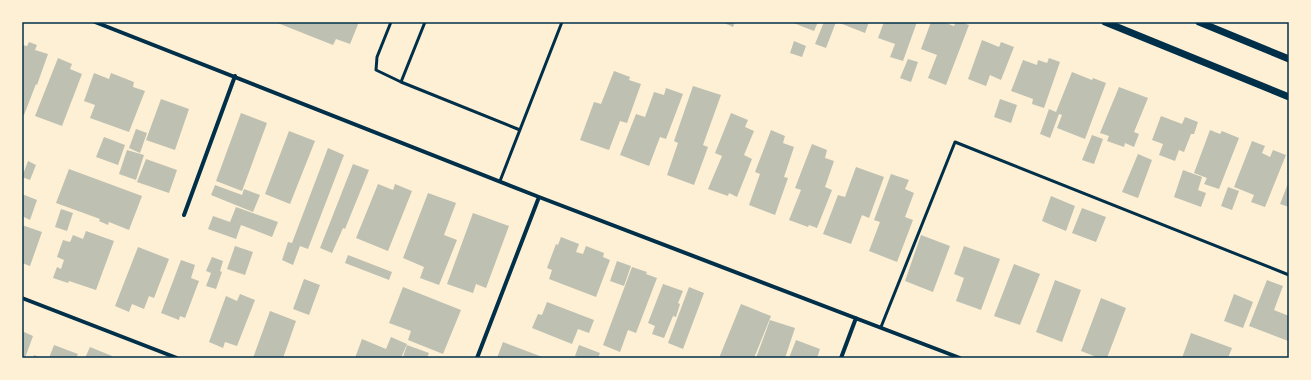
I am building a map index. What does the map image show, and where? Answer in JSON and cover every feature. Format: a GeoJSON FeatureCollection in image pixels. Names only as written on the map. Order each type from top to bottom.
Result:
{"type":"FeatureCollection","features":[{"type":"Feature","properties":{"kind":"street"},"geometry":{"type":"LineString","coordinates":[[95,22],[539,197],[960,358]]}},
{"type":"Feature","properties":{"kind":"street"},"geometry":{"type":"LineString","coordinates":[[1105,22],[1289,97]]}},
{"type":"Feature","properties":{"kind":"street"},"geometry":{"type":"LineString","coordinates":[[1199,22],[1289,59]]}},
{"type":"Feature","properties":{"kind":"street"},"geometry":{"type":"LineString","coordinates":[[184,215],[235,76]]}},
{"type":"Feature","properties":{"kind":"street"},"geometry":{"type":"LineString","coordinates":[[477,358],[539,197]]}},
{"type":"Feature","properties":{"kind":"street"},"geometry":{"type":"LineString","coordinates":[[22,298],[177,358]]}},
{"type":"Feature","properties":{"kind":"street"},"geometry":{"type":"LineString","coordinates":[[841,358],[856,318]]}},
{"type":"Feature","properties":{"kind":"lane"},"geometry":{"type":"LineString","coordinates":[[391,22],[377,57],[376,70],[401,82],[520,130]]}},
{"type":"Feature","properties":{"kind":"lane"},"geometry":{"type":"LineString","coordinates":[[401,82],[425,22]]}},
{"type":"Feature","properties":{"kind":"lane"},"geometry":{"type":"LineString","coordinates":[[500,181],[562,22]]}},
{"type":"Feature","properties":{"kind":"lane"},"geometry":{"type":"LineString","coordinates":[[881,327],[955,142],[1289,276]]}},
{"type":"Feature","properties":{"kind":"building"},"geometry":{"type":"Polygon","coordinates":[[[275,22],[359,22],[350,44],[336,39],[333,45],[275,22]]]}},
{"type":"Feature","properties":{"kind":"building"},"geometry":{"type":"Polygon","coordinates":[[[722,22],[735,22],[733,27],[722,22]]]}},
{"type":"Feature","properties":{"kind":"building"},"geometry":{"type":"Polygon","coordinates":[[[791,22],[818,22],[814,31],[791,22]]]}},
{"type":"Feature","properties":{"kind":"building"},"geometry":{"type":"Polygon","coordinates":[[[824,22],[836,22],[826,48],[815,44],[824,22]]]}},
{"type":"Feature","properties":{"kind":"building"},"geometry":{"type":"Polygon","coordinates":[[[837,22],[869,22],[865,33],[837,22]]]}},
{"type":"Feature","properties":{"kind":"building"},"geometry":{"type":"Polygon","coordinates":[[[884,22],[917,22],[903,61],[890,57],[895,44],[878,38],[884,22]]]}},
{"type":"Feature","properties":{"kind":"building"},"geometry":{"type":"Polygon","coordinates":[[[931,22],[943,22],[954,26],[956,22],[961,22],[969,25],[946,85],[928,78],[937,55],[921,49],[931,22]]]}},
{"type":"Feature","properties":{"kind":"building"},"geometry":{"type":"Polygon","coordinates":[[[982,40],[999,47],[1001,42],[1014,47],[1001,80],[990,75],[986,86],[968,79],[982,40]]]}},
{"type":"Feature","properties":{"kind":"building"},"geometry":{"type":"Polygon","coordinates":[[[794,41],[806,46],[802,57],[790,53],[794,41]]]}},
{"type":"Feature","properties":{"kind":"building"},"geometry":{"type":"Polygon","coordinates":[[[29,42],[37,45],[35,50],[48,54],[24,115],[22,114],[22,45],[27,46],[29,42]]]}},
{"type":"Feature","properties":{"kind":"building"},"geometry":{"type":"Polygon","coordinates":[[[58,58],[72,64],[70,69],[82,74],[62,126],[35,116],[58,58]]]}},
{"type":"Feature","properties":{"kind":"building"},"geometry":{"type":"Polygon","coordinates":[[[1049,58],[1060,62],[1044,108],[1032,104],[1033,99],[1011,91],[1023,60],[1037,65],[1038,60],[1047,63],[1049,58]]]}},
{"type":"Feature","properties":{"kind":"building"},"geometry":{"type":"Polygon","coordinates":[[[908,59],[918,62],[911,82],[900,78],[908,59]]]}},
{"type":"Feature","properties":{"kind":"building"},"geometry":{"type":"Polygon","coordinates":[[[614,71],[630,77],[629,80],[641,84],[627,123],[620,121],[609,150],[580,140],[594,102],[601,104],[614,71]]]}},
{"type":"Feature","properties":{"kind":"building"},"geometry":{"type":"Polygon","coordinates":[[[1072,72],[1092,80],[1093,78],[1106,83],[1085,139],[1057,128],[1062,115],[1059,114],[1050,138],[1040,134],[1049,109],[1056,112],[1072,72]]]}},
{"type":"Feature","properties":{"kind":"building"},"geometry":{"type":"Polygon","coordinates":[[[94,73],[109,79],[111,73],[134,82],[133,87],[145,91],[129,132],[90,118],[95,105],[84,101],[94,73]]]}},
{"type":"Feature","properties":{"kind":"building"},"geometry":{"type":"Polygon","coordinates":[[[693,86],[721,95],[703,145],[708,147],[694,185],[667,175],[678,143],[674,141],[693,86]]]}},
{"type":"Feature","properties":{"kind":"building"},"geometry":{"type":"Polygon","coordinates":[[[1119,87],[1148,98],[1134,132],[1139,134],[1134,147],[1125,143],[1124,147],[1107,141],[1109,136],[1100,133],[1119,87]]]}},
{"type":"Feature","properties":{"kind":"building"},"geometry":{"type":"Polygon","coordinates":[[[666,88],[683,94],[666,139],[660,137],[649,166],[620,155],[636,114],[645,117],[654,92],[664,95],[666,88]]]}},
{"type":"Feature","properties":{"kind":"building"},"geometry":{"type":"Polygon","coordinates":[[[161,99],[189,109],[175,150],[146,140],[161,99]]]}},
{"type":"Feature","properties":{"kind":"building"},"geometry":{"type":"Polygon","coordinates":[[[1000,99],[1017,105],[1011,123],[994,117],[1000,99]]]}},
{"type":"Feature","properties":{"kind":"building"},"geometry":{"type":"Polygon","coordinates":[[[241,113],[267,123],[242,191],[216,181],[241,113]]]}},
{"type":"Feature","properties":{"kind":"building"},"geometry":{"type":"Polygon","coordinates":[[[731,113],[748,120],[745,127],[754,131],[744,155],[752,159],[737,197],[729,193],[728,196],[708,189],[722,156],[715,153],[731,113]]]}},
{"type":"Feature","properties":{"kind":"building"},"geometry":{"type":"Polygon","coordinates":[[[1161,116],[1182,124],[1185,117],[1198,122],[1194,134],[1191,134],[1184,152],[1179,150],[1175,161],[1159,155],[1163,144],[1152,140],[1161,116]]]}},
{"type":"Feature","properties":{"kind":"building"},"geometry":{"type":"Polygon","coordinates":[[[136,129],[147,133],[140,153],[129,148],[136,129]]]}},
{"type":"Feature","properties":{"kind":"building"},"geometry":{"type":"Polygon","coordinates":[[[771,130],[785,136],[783,143],[794,147],[784,177],[788,178],[775,215],[749,205],[760,174],[755,172],[771,130]]]}},
{"type":"Feature","properties":{"kind":"building"},"geometry":{"type":"Polygon","coordinates":[[[1210,130],[1220,134],[1222,131],[1239,138],[1219,189],[1204,184],[1207,178],[1194,173],[1210,130]]]}},
{"type":"Feature","properties":{"kind":"building"},"geometry":{"type":"Polygon","coordinates":[[[289,131],[315,141],[290,204],[265,194],[289,131]]]}},
{"type":"Feature","properties":{"kind":"building"},"geometry":{"type":"Polygon","coordinates":[[[1092,135],[1103,139],[1094,164],[1082,160],[1092,135]]]}},
{"type":"Feature","properties":{"kind":"building"},"geometry":{"type":"Polygon","coordinates":[[[104,137],[125,145],[118,165],[96,157],[104,137]]]}},
{"type":"Feature","properties":{"kind":"building"},"geometry":{"type":"Polygon","coordinates":[[[1252,141],[1265,146],[1262,153],[1270,157],[1273,150],[1286,155],[1265,207],[1251,202],[1254,195],[1234,187],[1252,141]]]}},
{"type":"Feature","properties":{"kind":"building"},"geometry":{"type":"Polygon","coordinates":[[[812,144],[827,150],[825,158],[834,161],[825,187],[832,190],[817,228],[809,225],[808,227],[789,220],[801,190],[795,188],[812,144]]]}},
{"type":"Feature","properties":{"kind":"building"},"geometry":{"type":"Polygon","coordinates":[[[328,148],[344,155],[308,249],[300,246],[293,265],[282,260],[288,242],[292,243],[328,148]]]}},
{"type":"Feature","properties":{"kind":"building"},"geometry":{"type":"Polygon","coordinates":[[[127,150],[144,155],[136,180],[119,174],[127,150]]]}},
{"type":"Feature","properties":{"kind":"building"},"geometry":{"type":"Polygon","coordinates":[[[1138,154],[1152,160],[1138,198],[1122,192],[1138,154]]]}},
{"type":"Feature","properties":{"kind":"building"},"geometry":{"type":"Polygon","coordinates":[[[146,159],[177,170],[169,193],[137,182],[146,159]]]}},
{"type":"Feature","properties":{"kind":"building"},"geometry":{"type":"Polygon","coordinates":[[[28,161],[36,165],[30,180],[22,177],[28,161]]]}},
{"type":"Feature","properties":{"kind":"building"},"geometry":{"type":"Polygon","coordinates":[[[353,164],[369,170],[345,229],[343,228],[332,253],[320,248],[353,164]]]}},
{"type":"Feature","properties":{"kind":"building"},"geometry":{"type":"Polygon","coordinates":[[[856,167],[884,177],[869,218],[862,215],[851,244],[823,234],[838,195],[845,197],[856,167]]]}},
{"type":"Feature","properties":{"kind":"building"},"geometry":{"type":"Polygon","coordinates":[[[69,169],[142,196],[129,230],[109,222],[108,225],[99,221],[100,219],[56,203],[69,169]]]}},
{"type":"Feature","properties":{"kind":"building"},"geometry":{"type":"Polygon","coordinates":[[[1183,170],[1202,177],[1198,190],[1206,193],[1201,207],[1174,197],[1183,170]]]}},
{"type":"Feature","properties":{"kind":"building"},"geometry":{"type":"Polygon","coordinates":[[[891,174],[909,180],[905,189],[914,193],[905,217],[913,220],[897,262],[869,251],[880,222],[874,220],[891,174]]]}},
{"type":"Feature","properties":{"kind":"building"},"geometry":{"type":"Polygon","coordinates":[[[1289,181],[1289,207],[1280,204],[1289,181]]]}},
{"type":"Feature","properties":{"kind":"building"},"geometry":{"type":"Polygon","coordinates":[[[378,184],[393,190],[395,184],[412,191],[388,251],[356,238],[378,184]]]}},
{"type":"Feature","properties":{"kind":"building"},"geometry":{"type":"Polygon","coordinates":[[[215,185],[242,195],[244,189],[260,195],[253,212],[211,195],[215,185]]]}},
{"type":"Feature","properties":{"kind":"building"},"geometry":{"type":"Polygon","coordinates":[[[1228,187],[1239,191],[1232,210],[1221,206],[1228,187]]]}},
{"type":"Feature","properties":{"kind":"building"},"geometry":{"type":"Polygon","coordinates":[[[428,193],[456,203],[444,235],[457,240],[439,285],[420,278],[424,267],[403,258],[428,193]]]}},
{"type":"Feature","properties":{"kind":"building"},"geometry":{"type":"Polygon","coordinates":[[[22,194],[37,200],[30,220],[22,216],[22,194]]]}},
{"type":"Feature","properties":{"kind":"building"},"geometry":{"type":"Polygon","coordinates":[[[1051,196],[1075,206],[1066,231],[1042,221],[1051,196]]]}},
{"type":"Feature","properties":{"kind":"building"},"geometry":{"type":"Polygon","coordinates":[[[236,207],[278,222],[272,237],[241,225],[236,239],[208,229],[213,216],[230,222],[236,207]]]}},
{"type":"Feature","properties":{"kind":"building"},"geometry":{"type":"Polygon","coordinates":[[[1082,208],[1106,217],[1096,242],[1072,233],[1082,208]]]}},
{"type":"Feature","properties":{"kind":"building"},"geometry":{"type":"Polygon","coordinates":[[[61,209],[73,213],[67,231],[55,227],[61,209]]]}},
{"type":"Feature","properties":{"kind":"building"},"geometry":{"type":"Polygon","coordinates":[[[473,213],[509,226],[486,288],[476,284],[473,293],[447,284],[473,213]]]}},
{"type":"Feature","properties":{"kind":"building"},"geometry":{"type":"Polygon","coordinates":[[[22,225],[42,232],[30,266],[22,263],[22,225]]]}},
{"type":"Feature","properties":{"kind":"building"},"geometry":{"type":"Polygon","coordinates":[[[86,231],[114,241],[96,290],[69,281],[68,283],[53,278],[57,267],[61,269],[64,260],[57,257],[63,240],[70,242],[73,235],[83,239],[86,231]]]}},
{"type":"Feature","properties":{"kind":"building"},"geometry":{"type":"Polygon","coordinates":[[[921,235],[950,246],[933,292],[905,281],[921,235]]]}},
{"type":"Feature","properties":{"kind":"building"},"geometry":{"type":"Polygon","coordinates":[[[561,237],[579,244],[576,252],[583,254],[586,246],[604,253],[603,257],[610,260],[596,297],[549,279],[552,270],[547,268],[556,244],[558,245],[561,237]]]}},
{"type":"Feature","properties":{"kind":"building"},"geometry":{"type":"Polygon","coordinates":[[[235,246],[253,252],[245,275],[227,269],[235,246]]]}},
{"type":"Feature","properties":{"kind":"building"},"geometry":{"type":"Polygon","coordinates":[[[964,246],[1000,259],[981,310],[956,301],[964,278],[954,274],[964,246]]]}},
{"type":"Feature","properties":{"kind":"building"},"geometry":{"type":"Polygon","coordinates":[[[138,247],[169,259],[154,298],[149,296],[144,309],[132,304],[129,312],[115,306],[138,247]]]}},
{"type":"Feature","properties":{"kind":"building"},"geometry":{"type":"Polygon","coordinates":[[[348,255],[392,272],[389,280],[345,263],[348,255]]]}},
{"type":"Feature","properties":{"kind":"building"},"geometry":{"type":"Polygon","coordinates":[[[212,257],[223,261],[220,271],[222,272],[216,289],[206,286],[211,273],[206,271],[212,257]]]}},
{"type":"Feature","properties":{"kind":"building"},"geometry":{"type":"Polygon","coordinates":[[[181,260],[195,265],[191,278],[199,281],[185,318],[180,316],[179,320],[161,313],[181,260]]]}},
{"type":"Feature","properties":{"kind":"building"},"geometry":{"type":"Polygon","coordinates":[[[617,261],[631,266],[624,286],[610,281],[617,261]]]}},
{"type":"Feature","properties":{"kind":"building"},"geometry":{"type":"Polygon","coordinates":[[[1014,264],[1040,274],[1020,325],[994,316],[1014,264]]]}},
{"type":"Feature","properties":{"kind":"building"},"geometry":{"type":"Polygon","coordinates":[[[632,267],[647,272],[646,274],[657,278],[636,333],[628,330],[620,352],[603,345],[632,267]]]}},
{"type":"Feature","properties":{"kind":"building"},"geometry":{"type":"Polygon","coordinates":[[[304,279],[320,285],[309,315],[293,309],[304,279]]]}},
{"type":"Feature","properties":{"kind":"building"},"geometry":{"type":"Polygon","coordinates":[[[1055,280],[1081,290],[1062,342],[1036,332],[1055,280]]]}},
{"type":"Feature","properties":{"kind":"building"},"geometry":{"type":"Polygon","coordinates":[[[1267,280],[1283,286],[1274,310],[1289,316],[1288,341],[1249,326],[1267,280]]]}},
{"type":"Feature","properties":{"kind":"building"},"geometry":{"type":"Polygon","coordinates":[[[663,284],[683,291],[678,303],[680,304],[676,317],[673,316],[664,338],[652,334],[655,326],[648,323],[663,284]]]}},
{"type":"Feature","properties":{"kind":"building"},"geometry":{"type":"Polygon","coordinates":[[[403,287],[461,310],[443,354],[408,340],[411,331],[389,323],[403,287]]]}},
{"type":"Feature","properties":{"kind":"building"},"geometry":{"type":"Polygon","coordinates":[[[689,287],[704,293],[683,349],[668,343],[689,287]]]}},
{"type":"Feature","properties":{"kind":"building"},"geometry":{"type":"Polygon","coordinates":[[[240,294],[255,300],[237,346],[225,342],[223,348],[209,342],[226,296],[237,301],[240,294]]]}},
{"type":"Feature","properties":{"kind":"building"},"geometry":{"type":"Polygon","coordinates":[[[1234,294],[1253,302],[1243,328],[1224,321],[1234,294]]]}},
{"type":"Feature","properties":{"kind":"building"},"geometry":{"type":"Polygon","coordinates":[[[1101,298],[1126,308],[1107,358],[1099,358],[1081,351],[1101,298]]]}},
{"type":"Feature","properties":{"kind":"building"},"geometry":{"type":"Polygon","coordinates":[[[547,302],[594,320],[589,333],[578,329],[572,344],[532,328],[538,314],[542,315],[547,302]]]}},
{"type":"Feature","properties":{"kind":"building"},"geometry":{"type":"Polygon","coordinates":[[[741,304],[771,316],[754,358],[719,358],[741,304]]]}},
{"type":"Feature","properties":{"kind":"building"},"geometry":{"type":"Polygon","coordinates":[[[270,311],[296,321],[283,358],[253,358],[270,311]]]}},
{"type":"Feature","properties":{"kind":"building"},"geometry":{"type":"Polygon","coordinates":[[[770,320],[795,328],[785,358],[756,358],[770,320]]]}},
{"type":"Feature","properties":{"kind":"building"},"geometry":{"type":"Polygon","coordinates":[[[22,331],[33,336],[25,358],[22,358],[22,331]]]}},
{"type":"Feature","properties":{"kind":"building"},"geometry":{"type":"Polygon","coordinates":[[[1191,333],[1232,348],[1228,358],[1182,358],[1191,333]]]}},
{"type":"Feature","properties":{"kind":"building"},"geometry":{"type":"Polygon","coordinates":[[[391,337],[407,344],[401,358],[355,358],[362,339],[386,349],[391,337]]]}},
{"type":"Feature","properties":{"kind":"building"},"geometry":{"type":"Polygon","coordinates":[[[796,340],[820,349],[817,358],[789,358],[796,340]]]}},
{"type":"Feature","properties":{"kind":"building"},"geometry":{"type":"Polygon","coordinates":[[[503,342],[545,358],[497,358],[503,342]]]}},
{"type":"Feature","properties":{"kind":"building"},"geometry":{"type":"Polygon","coordinates":[[[54,345],[78,354],[76,358],[49,358],[54,345]]]}},
{"type":"Feature","properties":{"kind":"building"},"geometry":{"type":"Polygon","coordinates":[[[407,345],[429,353],[427,358],[403,357],[407,345]]]}},
{"type":"Feature","properties":{"kind":"building"},"geometry":{"type":"Polygon","coordinates":[[[579,345],[600,353],[598,358],[580,358],[575,356],[579,345]]]}},
{"type":"Feature","properties":{"kind":"building"},"geometry":{"type":"Polygon","coordinates":[[[90,347],[112,356],[111,358],[85,358],[90,347]]]}},
{"type":"Feature","properties":{"kind":"building"},"geometry":{"type":"Polygon","coordinates":[[[34,355],[42,358],[33,358],[34,355]]]}}]}
